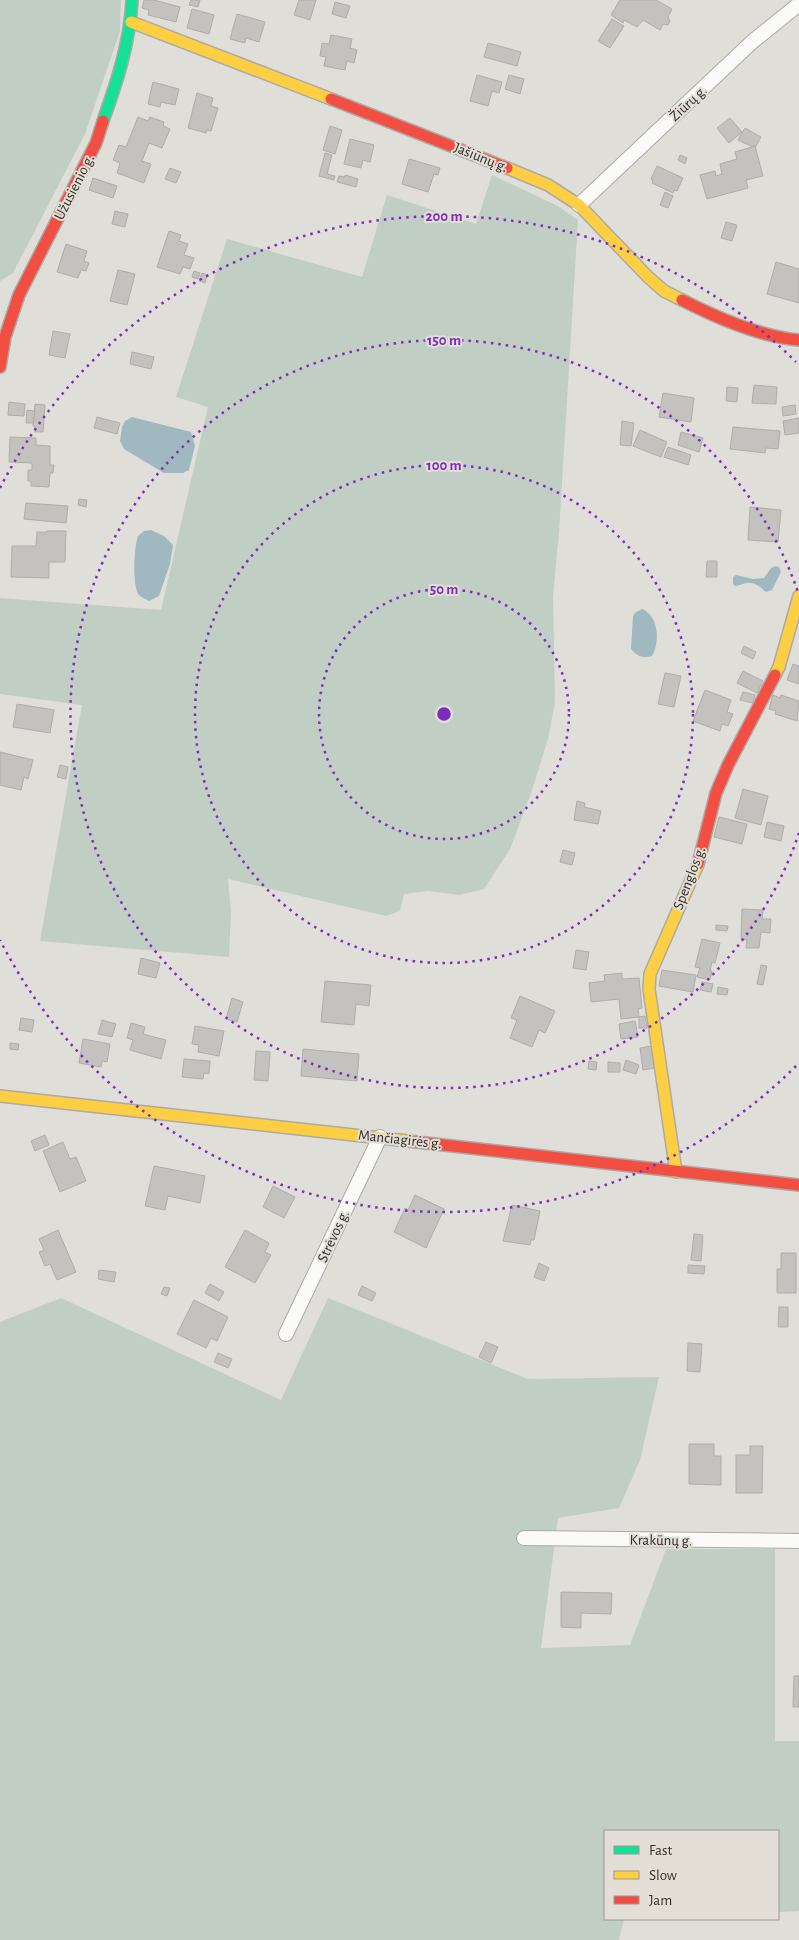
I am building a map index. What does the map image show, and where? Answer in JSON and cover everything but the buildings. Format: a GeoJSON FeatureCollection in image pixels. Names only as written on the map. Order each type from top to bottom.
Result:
{"type":"FeatureCollection","features":[{"type":"Feature","properties":{"kind":"street","name":"Užusienio g."},"geometry":{"type":"LineString","coordinates":[[0,368],[2,337],[19,295],[96,143],[117,81],[131,22],[132,0]]}},
{"type":"Feature","properties":{"kind":"street","name":"Žiūrų g."},"geometry":{"type":"LineString","coordinates":[[579,205],[752,42],[799,4]]}},
{"type":"Feature","properties":{"kind":"street","name":"Jašiūnų g."},"geometry":{"type":"LineString","coordinates":[[131,22],[548,185],[579,205],[648,277],[664,291],[699,309],[763,333],[799,341]]}},
{"type":"Feature","properties":{"kind":"street","name":"Spenglos g."},"geometry":{"type":"LineString","coordinates":[[676,1172],[648,989],[650,974],[698,863],[716,793],[728,765],[779,667],[799,596]]}},
{"type":"Feature","properties":{"kind":"street","name":"Mančiagirės g."},"geometry":{"type":"LineString","coordinates":[[0,1096],[799,1185]]}},
{"type":"Feature","properties":{"kind":"street","name":"Strėvos g."},"geometry":{"type":"LineString","coordinates":[[286,1334],[380,1137]]}},
{"type":"Feature","properties":{"kind":"street","name":"Krakūnų g."},"geometry":{"type":"LineString","coordinates":[[524,1538],[799,1541]]}},
{"type":"Feature","properties":{"kind":"shaded area"},"geometry":{"type":"Polygon","coordinates":[[[0,0],[121,0],[120,31],[85,134],[13,273],[0,281],[0,0]]]}},
{"type":"Feature","properties":{"kind":"shaded area"},"geometry":{"type":"Polygon","coordinates":[[[492,175],[558,206],[578,220],[559,532],[553,597],[555,702],[548,739],[530,796],[510,849],[484,889],[459,895],[428,891],[404,894],[400,911],[386,916],[228,879],[231,911],[229,957],[40,941],[82,705],[0,694],[0,598],[161,610],[208,407],[176,397],[227,239],[362,277],[387,195],[476,224],[492,175]]]}},
{"type":"Feature","properties":{"kind":"shaded area"},"geometry":{"type":"Polygon","coordinates":[[[61,1298],[281,1400],[328,1298],[528,1379],[659,1377],[640,1460],[619,1508],[558,1518],[541,1648],[630,1645],[666,1549],[775,1549],[775,1741],[799,1741],[799,1911],[779,1912],[779,1830],[604,1830],[604,1920],[624,1920],[619,1940],[0,1940],[0,1322],[61,1298]]]}},
{"type":"Feature","properties":{"kind":"water"},"geometry":{"type":"Polygon","coordinates":[[[132,417],[191,432],[195,446],[189,470],[183,473],[164,473],[124,449],[120,441],[122,427],[125,421],[132,417]]]}},
{"type":"Feature","properties":{"kind":"water"},"geometry":{"type":"Polygon","coordinates":[[[151,530],[164,536],[173,545],[170,564],[159,596],[149,601],[140,596],[137,591],[134,566],[138,536],[144,531],[151,530]]]}},
{"type":"Feature","properties":{"kind":"water"},"geometry":{"type":"Polygon","coordinates":[[[779,567],[781,572],[772,590],[766,592],[752,583],[738,586],[733,584],[733,577],[736,575],[753,579],[764,578],[771,568],[779,567]]]}},
{"type":"Feature","properties":{"kind":"water"},"geometry":{"type":"Polygon","coordinates":[[[642,609],[652,617],[657,637],[655,650],[652,656],[648,657],[640,656],[631,649],[633,616],[642,609]]]}},
{"type":"Feature","properties":{"kind":"traffic: fast"},"geometry":{"type":"LineString","coordinates":[[103,121],[126,46],[132,0]]}},
{"type":"Feature","properties":{"kind":"traffic: slow"},"geometry":{"type":"LineString","coordinates":[[131,22],[331,99]]}},
{"type":"Feature","properties":{"kind":"traffic: slow"},"geometry":{"type":"LineString","coordinates":[[507,168],[548,185],[579,205],[648,277],[664,291],[682,300]]}},
{"type":"Feature","properties":{"kind":"traffic: slow"},"geometry":{"type":"LineString","coordinates":[[775,675],[779,667],[799,596]]}},
{"type":"Feature","properties":{"kind":"traffic: slow"},"geometry":{"type":"LineString","coordinates":[[676,1172],[649,989],[650,974],[698,864]]}},
{"type":"Feature","properties":{"kind":"traffic: slow"},"geometry":{"type":"LineString","coordinates":[[0,1096],[408,1141]]}},
{"type":"Feature","properties":{"kind":"traffic: jam"},"geometry":{"type":"LineString","coordinates":[[331,99],[507,168]]}},
{"type":"Feature","properties":{"kind":"traffic: jam"},"geometry":{"type":"LineString","coordinates":[[0,367],[5,337],[19,295],[96,143],[103,121]]}},
{"type":"Feature","properties":{"kind":"traffic: jam"},"geometry":{"type":"LineString","coordinates":[[682,300],[754,331],[799,340]]}},
{"type":"Feature","properties":{"kind":"traffic: jam"},"geometry":{"type":"LineString","coordinates":[[698,864],[716,793],[728,765],[775,675]]}},
{"type":"Feature","properties":{"kind":"traffic: jam"},"geometry":{"type":"LineString","coordinates":[[408,1141],[799,1185]]}}]}
